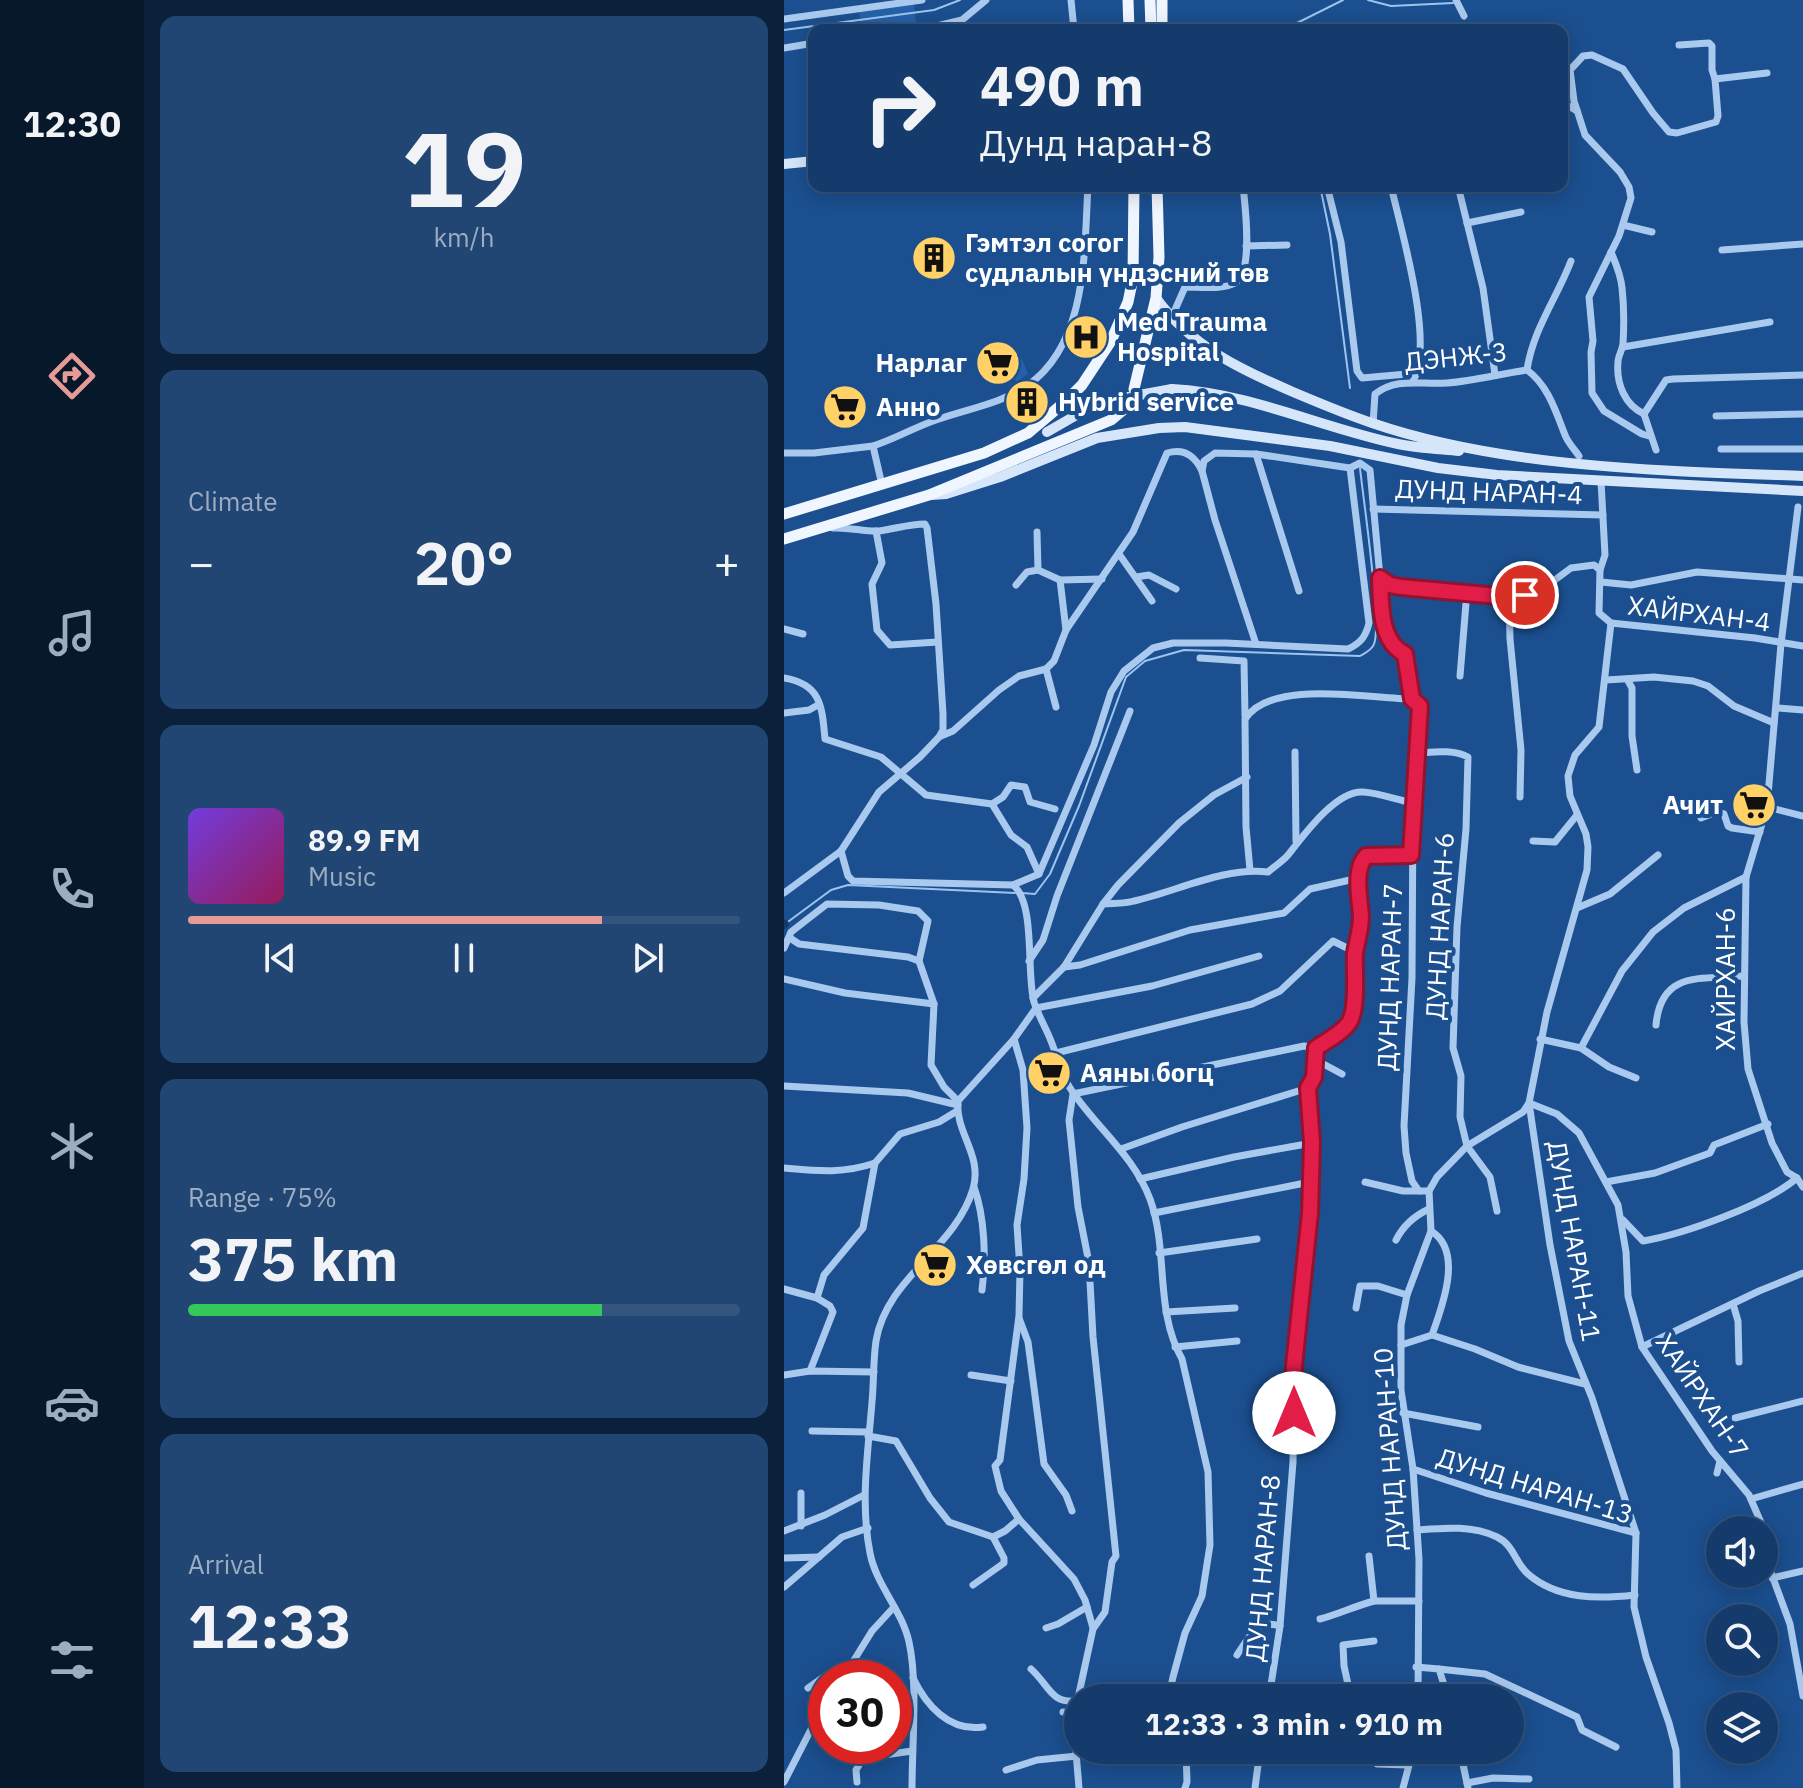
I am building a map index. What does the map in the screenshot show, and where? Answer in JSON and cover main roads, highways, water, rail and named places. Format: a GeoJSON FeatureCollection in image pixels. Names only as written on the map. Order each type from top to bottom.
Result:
{"type":"FeatureCollection","features":[{"type":"Feature","properties":{"kind":"main road"},"geometry":{"type":"LineString","coordinates":[[1128,0],[1129,24]]}},
{"type":"Feature","properties":{"kind":"main road"},"geometry":{"type":"LineString","coordinates":[[1150,0],[1151,24]]}},
{"type":"Feature","properties":{"kind":"main road"},"geometry":{"type":"LineString","coordinates":[[1162,0],[1162,24]]}},
{"type":"Feature","properties":{"kind":"main road"},"geometry":{"type":"LineString","coordinates":[[784,164],[808,162]]}},
{"type":"Feature","properties":{"kind":"main road"},"geometry":{"type":"LineString","coordinates":[[984,453],[1028,433],[1066,401],[1082,385],[1111,341],[1124,312],[1133,278],[1134,192]]}},
{"type":"Feature","properties":{"kind":"main road"},"geometry":{"type":"LineString","coordinates":[[1134,389],[1156,298],[1159,257],[1157,192]]}},
{"type":"Feature","properties":{"kind":"main road"},"geometry":{"type":"LineString","coordinates":[[1156,298],[1171,319],[1218,357],[1373,424],[1431,440],[1489,451],[1676,471],[1803,476]]}},
{"type":"Feature","properties":{"kind":"main road"},"geometry":{"type":"LineString","coordinates":[[784,514],[1047,432],[1107,401],[1172,389],[1201,391],[1240,400],[1400,444],[1582,460]]}},
{"type":"Feature","properties":{"kind":"main road"},"geometry":{"type":"LineString","coordinates":[[784,539],[929,495],[1111,420],[1122,414],[1129,405]]}},
{"type":"Feature","properties":{"kind":"main road"},"geometry":{"type":"LineString","coordinates":[[929,495],[946,494],[1000,477],[1097,438],[1185,427],[1330,446],[1438,468],[1497,475],[1803,491]]}},
{"type":"Feature","properties":{"kind":"waterway"},"geometry":{"type":"LineString","coordinates":[[829,24],[934,10],[960,0]]}},
{"type":"Feature","properties":{"kind":"waterway"},"geometry":{"type":"LineString","coordinates":[[1295,24],[1343,0]]}},
{"type":"Feature","properties":{"kind":"waterway"},"geometry":{"type":"LineString","coordinates":[[1368,0],[1391,6],[1453,3]]}},
{"type":"Feature","properties":{"kind":"waterway"},"geometry":{"type":"LineString","coordinates":[[784,30],[808,27]]}},
{"type":"Feature","properties":{"kind":"waterway"},"geometry":{"type":"LineString","coordinates":[[1321,192],[1330,234],[1350,388]]}},
{"type":"Feature","properties":{"kind":"waterway"},"geometry":{"type":"LineString","coordinates":[[1022,893],[1035,894],[1050,874],[1079,806],[1126,677],[1145,661],[1184,650],[1360,656],[1372,648],[1376,613],[1360,468]]}},
{"type":"Feature","properties":{"kind":"waterway"},"geometry":{"type":"LineString","coordinates":[[785,924],[831,890],[848,885],[1015,893]]}},
{"type":"Feature","properties":{"kind":"place","name":"Гэмтэл согог судлалын үндэсний төв"},"geometry":{"type":"Point","coordinates":[934,258]}},
{"type":"Feature","properties":{"kind":"place","name":"Med Trauma Hospital"},"geometry":{"type":"Point","coordinates":[1086,337]}},
{"type":"Feature","properties":{"kind":"place","name":"Нарлаг"},"geometry":{"type":"Point","coordinates":[998,363]}},
{"type":"Feature","properties":{"kind":"place","name":"Hybrid service"},"geometry":{"type":"Point","coordinates":[1027,402]}},
{"type":"Feature","properties":{"kind":"place","name":"Анно"},"geometry":{"type":"Point","coordinates":[845,407]}},
{"type":"Feature","properties":{"kind":"place","name":"Ачит"},"geometry":{"type":"Point","coordinates":[1754,805]}},
{"type":"Feature","properties":{"kind":"place","name":"Аяны богц"},"geometry":{"type":"Point","coordinates":[1049,1073]}},
{"type":"Feature","properties":{"kind":"place","name":"Хөвсгөл од"},"geometry":{"type":"Point","coordinates":[935,1265]}}]}
